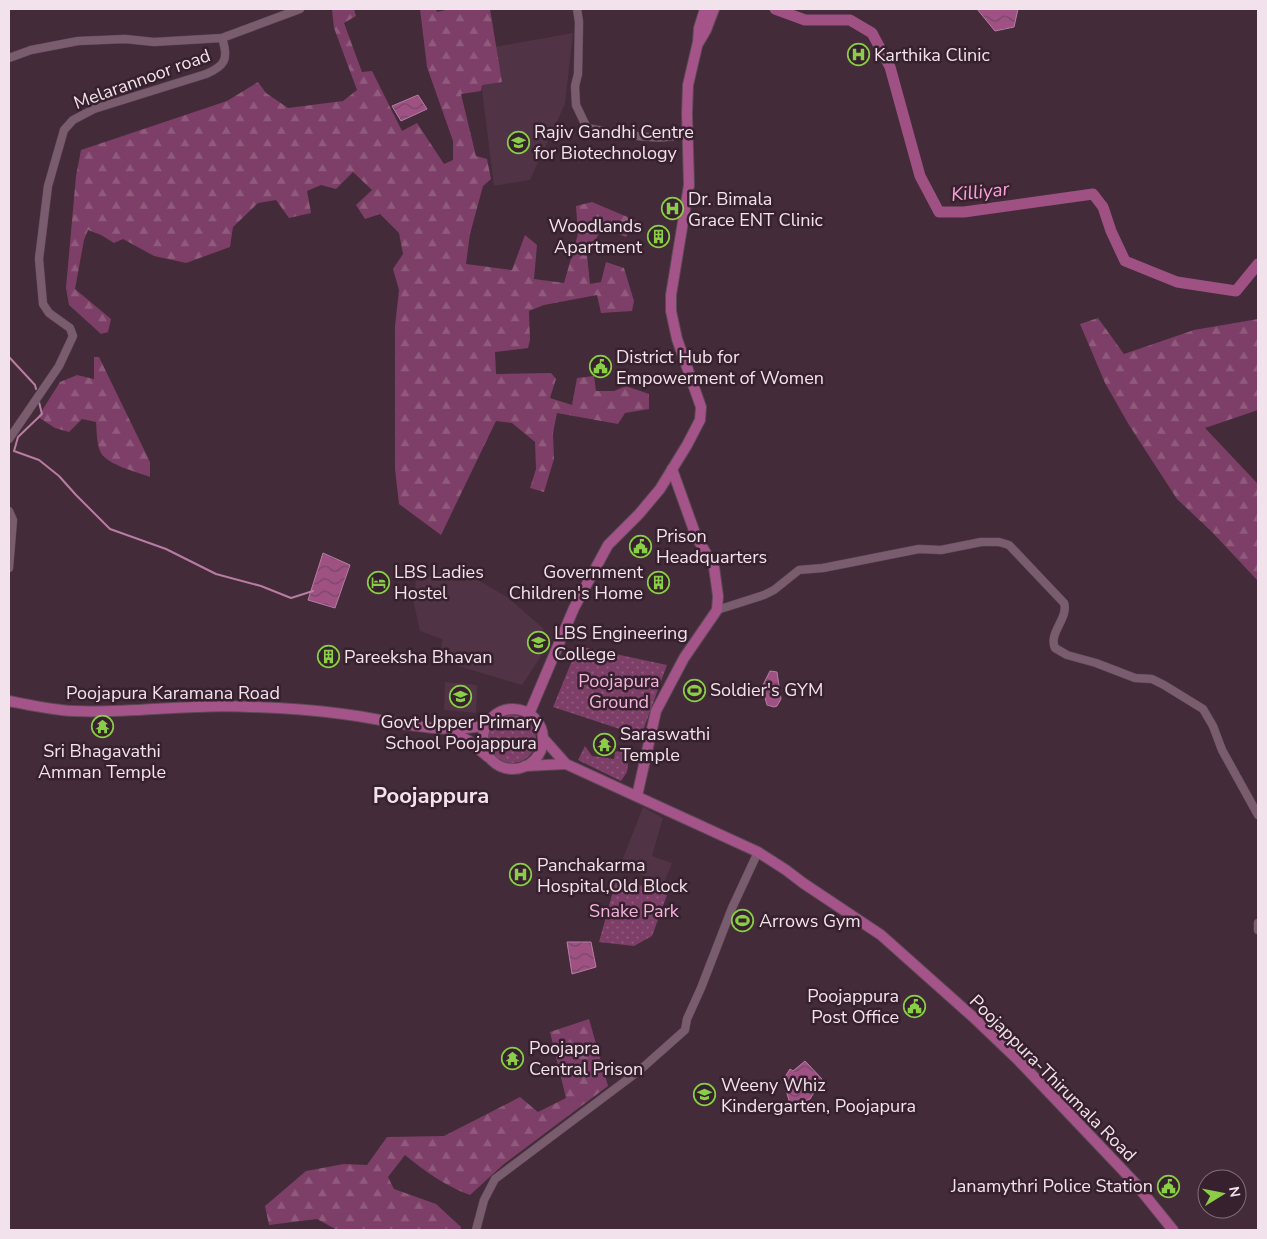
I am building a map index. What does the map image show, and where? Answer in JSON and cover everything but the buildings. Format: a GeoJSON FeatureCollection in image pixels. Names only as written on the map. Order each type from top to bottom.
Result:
{"type":"FeatureCollection","features":[{"type":"Feature","properties":{"kind":"main road"},"geometry":{"type":"LineString","coordinates":[[529,714],[574,608],[608,544],[641,512],[660,489],[700,420],[701,407],[677,339],[671,311],[689,185],[688,85],[698,42],[699,28],[705,9]]}},
{"type":"Feature","properties":{"kind":"main road"},"geometry":{"type":"LineString","coordinates":[[698,42],[706,30],[714,9]]}},
{"type":"Feature","properties":{"kind":"main road"},"geometry":{"type":"LineString","coordinates":[[637,796],[656,711],[684,658],[717,610],[718,596],[714,567],[696,536],[672,469]]}},
{"type":"Feature","properties":{"kind":"main road","name":"Poojapura Karamana Road"},"geometry":{"type":"LineString","coordinates":[[9,701],[73,711],[250,706],[342,714],[447,730],[469,729],[486,725]]}},
{"type":"Feature","properties":{"kind":"main road"},"geometry":{"type":"LineString","coordinates":[[447,730],[469,741],[497,765],[516,769],[532,762],[542,747],[543,738],[537,721],[529,714],[514,708],[505,709],[497,713],[486,725],[483,734],[485,751],[490,758]]}},
{"type":"Feature","properties":{"kind":"main road"},"geometry":{"type":"LineString","coordinates":[[543,738],[566,764]]}},
{"type":"Feature","properties":{"kind":"main road"},"geometry":{"type":"LineString","coordinates":[[525,766],[566,764]]}},
{"type":"Feature","properties":{"kind":"main road","name":"Poojappura-Thirumala Road"},"geometry":{"type":"LineString","coordinates":[[566,764],[758,852],[881,936],[973,1017],[1019,1061],[1135,1183],[1173,1230]]}},
{"type":"Feature","properties":{"kind":"street","name":"Melarannoor road"},"geometry":{"type":"LineString","coordinates":[[9,58],[31,50],[78,41],[125,39],[154,42],[222,38],[300,9]]}},
{"type":"Feature","properties":{"kind":"street"},"geometry":{"type":"LineString","coordinates":[[577,9],[579,31],[578,74],[575,86],[576,105],[587,128],[628,135],[667,137],[678,135],[687,128]]}},
{"type":"Feature","properties":{"kind":"street","name":"Melarannoor road"},"geometry":{"type":"LineString","coordinates":[[9,439],[59,366],[73,336],[70,328],[49,313],[43,304],[39,259],[48,186],[64,130],[73,120],[94,109],[217,69],[222,66],[224,60],[222,38]]}},
{"type":"Feature","properties":{"kind":"street"},"geometry":{"type":"LineString","coordinates":[[9,511],[13,520],[9,568]]}},
{"type":"Feature","properties":{"kind":"street"},"geometry":{"type":"LineString","coordinates":[[717,610],[764,595],[774,590],[799,570],[823,568],[919,549],[941,550],[981,542],[998,542],[1009,545],[1064,603],[1066,608],[1053,640],[1055,648],[1067,656],[1096,663],[1135,678],[1152,679],[1164,684],[1203,709],[1222,750],[1258,815]]}},
{"type":"Feature","properties":{"kind":"street"},"geometry":{"type":"LineString","coordinates":[[476,1230],[484,1200],[495,1180],[640,1070],[685,1030],[686,1019],[701,988],[728,917],[758,852]]}},
{"type":"Feature","properties":{"kind":"street"},"geometry":{"type":"LineString","coordinates":[[1258,923],[1258,930]]}},
{"type":"Feature","properties":{"kind":"shaded area","name":"Rajiv Gandhi Centre for Biotechnology"},"geometry":{"type":"Polygon","coordinates":[[[573,33],[565,104],[530,180],[494,186],[477,50],[573,33]]]}},
{"type":"Feature","properties":{"kind":"shaded area"},"geometry":{"type":"Polygon","coordinates":[[[441,572],[471,576],[507,597],[543,628],[540,658],[522,685],[441,661],[442,639],[420,631],[413,600],[416,581],[441,572]]]}},
{"type":"Feature","properties":{"kind":"shaded area","name":"Govt Upper Primary School Poojappura"},"geometry":{"type":"Polygon","coordinates":[[[445,682],[477,685],[476,713],[444,710],[445,682]]]}},
{"type":"Feature","properties":{"kind":"shaded area"},"geometry":{"type":"Polygon","coordinates":[[[643,807],[663,818],[652,856],[672,863],[664,883],[620,866],[643,807]]]}},
{"type":"Feature","properties":{"kind":"green space"},"geometry":{"type":"Polygon","coordinates":[[[354,9],[356,16],[344,23],[362,72],[372,71],[402,131],[417,123],[444,164],[453,160],[453,141],[427,67],[420,9],[436,9],[437,12],[450,9],[490,9],[502,82],[482,85],[481,91],[461,94],[476,156],[487,159],[491,179],[483,186],[470,234],[466,264],[512,270],[525,235],[537,245],[534,279],[564,283],[578,234],[576,206],[592,202],[637,221],[626,237],[602,228],[587,255],[590,284],[601,282],[606,262],[624,268],[634,301],[632,311],[601,313],[597,295],[544,305],[529,311],[530,340],[528,348],[495,352],[496,374],[551,373],[556,379],[550,398],[572,405],[577,378],[594,376],[596,391],[614,391],[626,386],[649,394],[649,409],[625,413],[618,424],[557,413],[553,433],[554,459],[544,492],[530,488],[536,469],[535,442],[512,423],[496,421],[441,535],[399,504],[395,469],[395,326],[399,290],[393,269],[403,254],[399,233],[380,214],[365,219],[356,205],[372,190],[353,172],[336,189],[321,185],[307,191],[311,213],[289,218],[276,200],[258,203],[233,227],[230,247],[186,263],[154,256],[123,239],[114,243],[88,230],[84,240],[75,289],[111,319],[108,332],[101,334],[69,305],[66,288],[76,176],[81,150],[227,101],[258,82],[266,93],[288,108],[343,101],[357,90],[334,28],[332,10],[354,9]]]}},
{"type":"Feature","properties":{"kind":"green space"},"geometry":{"type":"Polygon","coordinates":[[[1098,318],[1124,354],[1194,330],[1258,319],[1258,410],[1205,428],[1258,484],[1258,581],[1212,532],[1177,499],[1129,425],[1105,383],[1080,324],[1098,318]]]}},
{"type":"Feature","properties":{"kind":"green space"},"geometry":{"type":"Polygon","coordinates":[[[94,357],[99,357],[150,462],[150,477],[116,465],[101,453],[98,446],[96,422],[82,419],[69,432],[55,428],[38,417],[60,382],[77,375],[94,379],[94,357]]]}},
{"type":"Feature","properties":{"kind":"green space","name":"Poojapura Ground"},"geometry":{"type":"Polygon","coordinates":[[[578,646],[667,665],[641,736],[553,707],[578,646]]]}},
{"type":"Feature","properties":{"kind":"green space"},"geometry":{"type":"Polygon","coordinates":[[[507,715],[517,715],[529,722],[536,734],[536,744],[529,756],[517,763],[507,763],[499,759],[492,752],[488,744],[488,734],[492,726],[499,719],[507,715]]]}},
{"type":"Feature","properties":{"kind":"green space"},"geometry":{"type":"Polygon","coordinates":[[[585,746],[592,756],[614,759],[615,752],[630,747],[627,772],[621,781],[578,760],[585,746]]]}},
{"type":"Feature","properties":{"kind":"green space","name":"Snake Park"},"geometry":{"type":"Polygon","coordinates":[[[617,877],[667,895],[652,936],[634,946],[599,942],[617,877]]]}},
{"type":"Feature","properties":{"kind":"green space"},"geometry":{"type":"Polygon","coordinates":[[[589,1019],[608,1086],[504,1164],[470,1195],[436,1178],[405,1155],[388,1177],[394,1189],[436,1204],[461,1227],[461,1230],[337,1230],[317,1219],[269,1225],[265,1206],[306,1171],[344,1164],[367,1165],[387,1137],[444,1136],[520,1097],[538,1112],[566,1098],[550,1032],[589,1019]]]}},
{"type":"Feature","properties":{"kind":"water"},"geometry":{"type":"Polygon","coordinates":[[[977,9],[1018,9],[1014,27],[995,31],[977,9]]]}},
{"type":"Feature","properties":{"kind":"water"},"geometry":{"type":"Polygon","coordinates":[[[418,95],[427,109],[401,121],[392,106],[418,95]]]}},
{"type":"Feature","properties":{"kind":"water"},"geometry":{"type":"Polygon","coordinates":[[[323,553],[350,565],[335,608],[308,600],[323,553]]]}},
{"type":"Feature","properties":{"kind":"water"},"geometry":{"type":"Polygon","coordinates":[[[770,671],[777,672],[781,699],[777,706],[774,707],[767,705],[762,687],[770,671]]]}},
{"type":"Feature","properties":{"kind":"water"},"geometry":{"type":"Polygon","coordinates":[[[567,942],[591,942],[596,967],[572,974],[567,942]]]}},
{"type":"Feature","properties":{"kind":"water"},"geometry":{"type":"Polygon","coordinates":[[[805,1061],[822,1079],[810,1099],[791,1107],[783,1080],[790,1069],[793,1071],[805,1061]]]}},
{"type":"Feature","properties":{"kind":"waterway","name":"Killiyar"},"geometry":{"type":"LineString","coordinates":[[775,9],[805,20],[850,20],[872,33],[890,67],[920,176],[939,212],[964,212],[1093,194],[1103,207],[1111,231],[1125,261],[1177,282],[1236,291],[1258,264]]}},
{"type":"Feature","properties":{"kind":"waterway"},"geometry":{"type":"LineString","coordinates":[[9,357],[35,385],[36,389]]}},
{"type":"Feature","properties":{"kind":"waterway"},"geometry":{"type":"LineString","coordinates":[[39,402],[42,414],[18,437],[14,451],[39,460],[59,476],[110,529],[166,549],[216,574],[261,586],[291,598],[313,591]]}},
{"type":"Feature","properties":{"kind":"place","name":"Karthika Clinic"},"geometry":{"type":"Point","coordinates":[858,55]}},
{"type":"Feature","properties":{"kind":"place","name":"Rajiv Gandhi Centre for Biotechnology"},"geometry":{"type":"Point","coordinates":[518,142]}},
{"type":"Feature","properties":{"kind":"place","name":"Dr. Bimala Grace ENT Clinic"},"geometry":{"type":"Point","coordinates":[672,209]}},
{"type":"Feature","properties":{"kind":"place","name":"Woodlands Apartment"},"geometry":{"type":"Point","coordinates":[658,236]}},
{"type":"Feature","properties":{"kind":"place","name":"District Hub for Empowerment of Women"},"geometry":{"type":"Point","coordinates":[600,367]}},
{"type":"Feature","properties":{"kind":"place","name":"Prison Headquarters"},"geometry":{"type":"Point","coordinates":[640,546]}},
{"type":"Feature","properties":{"kind":"place","name":"LBS Ladies Hostel"},"geometry":{"type":"Point","coordinates":[378,582]}},
{"type":"Feature","properties":{"kind":"place","name":"Government Children's Home"},"geometry":{"type":"Point","coordinates":[659,582]}},
{"type":"Feature","properties":{"kind":"place","name":"LBS Engineering College"},"geometry":{"type":"Point","coordinates":[538,643]}},
{"type":"Feature","properties":{"kind":"place","name":"Pareeksha Bhavan"},"geometry":{"type":"Point","coordinates":[328,657]}},
{"type":"Feature","properties":{"kind":"place","name":"Soldier's GYM"},"geometry":{"type":"Point","coordinates":[694,690]}},
{"type":"Feature","properties":{"kind":"place","name":"Govt Upper Primary School Poojappura"},"geometry":{"type":"Point","coordinates":[461,697]}},
{"type":"Feature","properties":{"kind":"place","name":"Sri Bhagavathi Amman Temple"},"geometry":{"type":"Point","coordinates":[102,726]}},
{"type":"Feature","properties":{"kind":"place","name":"Saraswathi Temple"},"geometry":{"type":"Point","coordinates":[604,744]}},
{"type":"Feature","properties":{"kind":"place","name":"Panchakarma Hospital,Old Block"},"geometry":{"type":"Point","coordinates":[521,875]}},
{"type":"Feature","properties":{"kind":"place","name":"Arrows Gym"},"geometry":{"type":"Point","coordinates":[743,921]}},
{"type":"Feature","properties":{"kind":"place","name":"Poojappura Post Office"},"geometry":{"type":"Point","coordinates":[915,1006]}},
{"type":"Feature","properties":{"kind":"place","name":"Poojapra Central Prison"},"geometry":{"type":"Point","coordinates":[513,1058]}},
{"type":"Feature","properties":{"kind":"place","name":"Weeny Whiz Kindergarten, Poojapura"},"geometry":{"type":"Point","coordinates":[705,1095]}},
{"type":"Feature","properties":{"kind":"place","name":"Janamythri Police Station"},"geometry":{"type":"Point","coordinates":[1169,1186]}},
{"type":"Feature","properties":{"kind":"district","name":"Poojappura"},"geometry":{"type":"Point","coordinates":[431,795]}}]}
